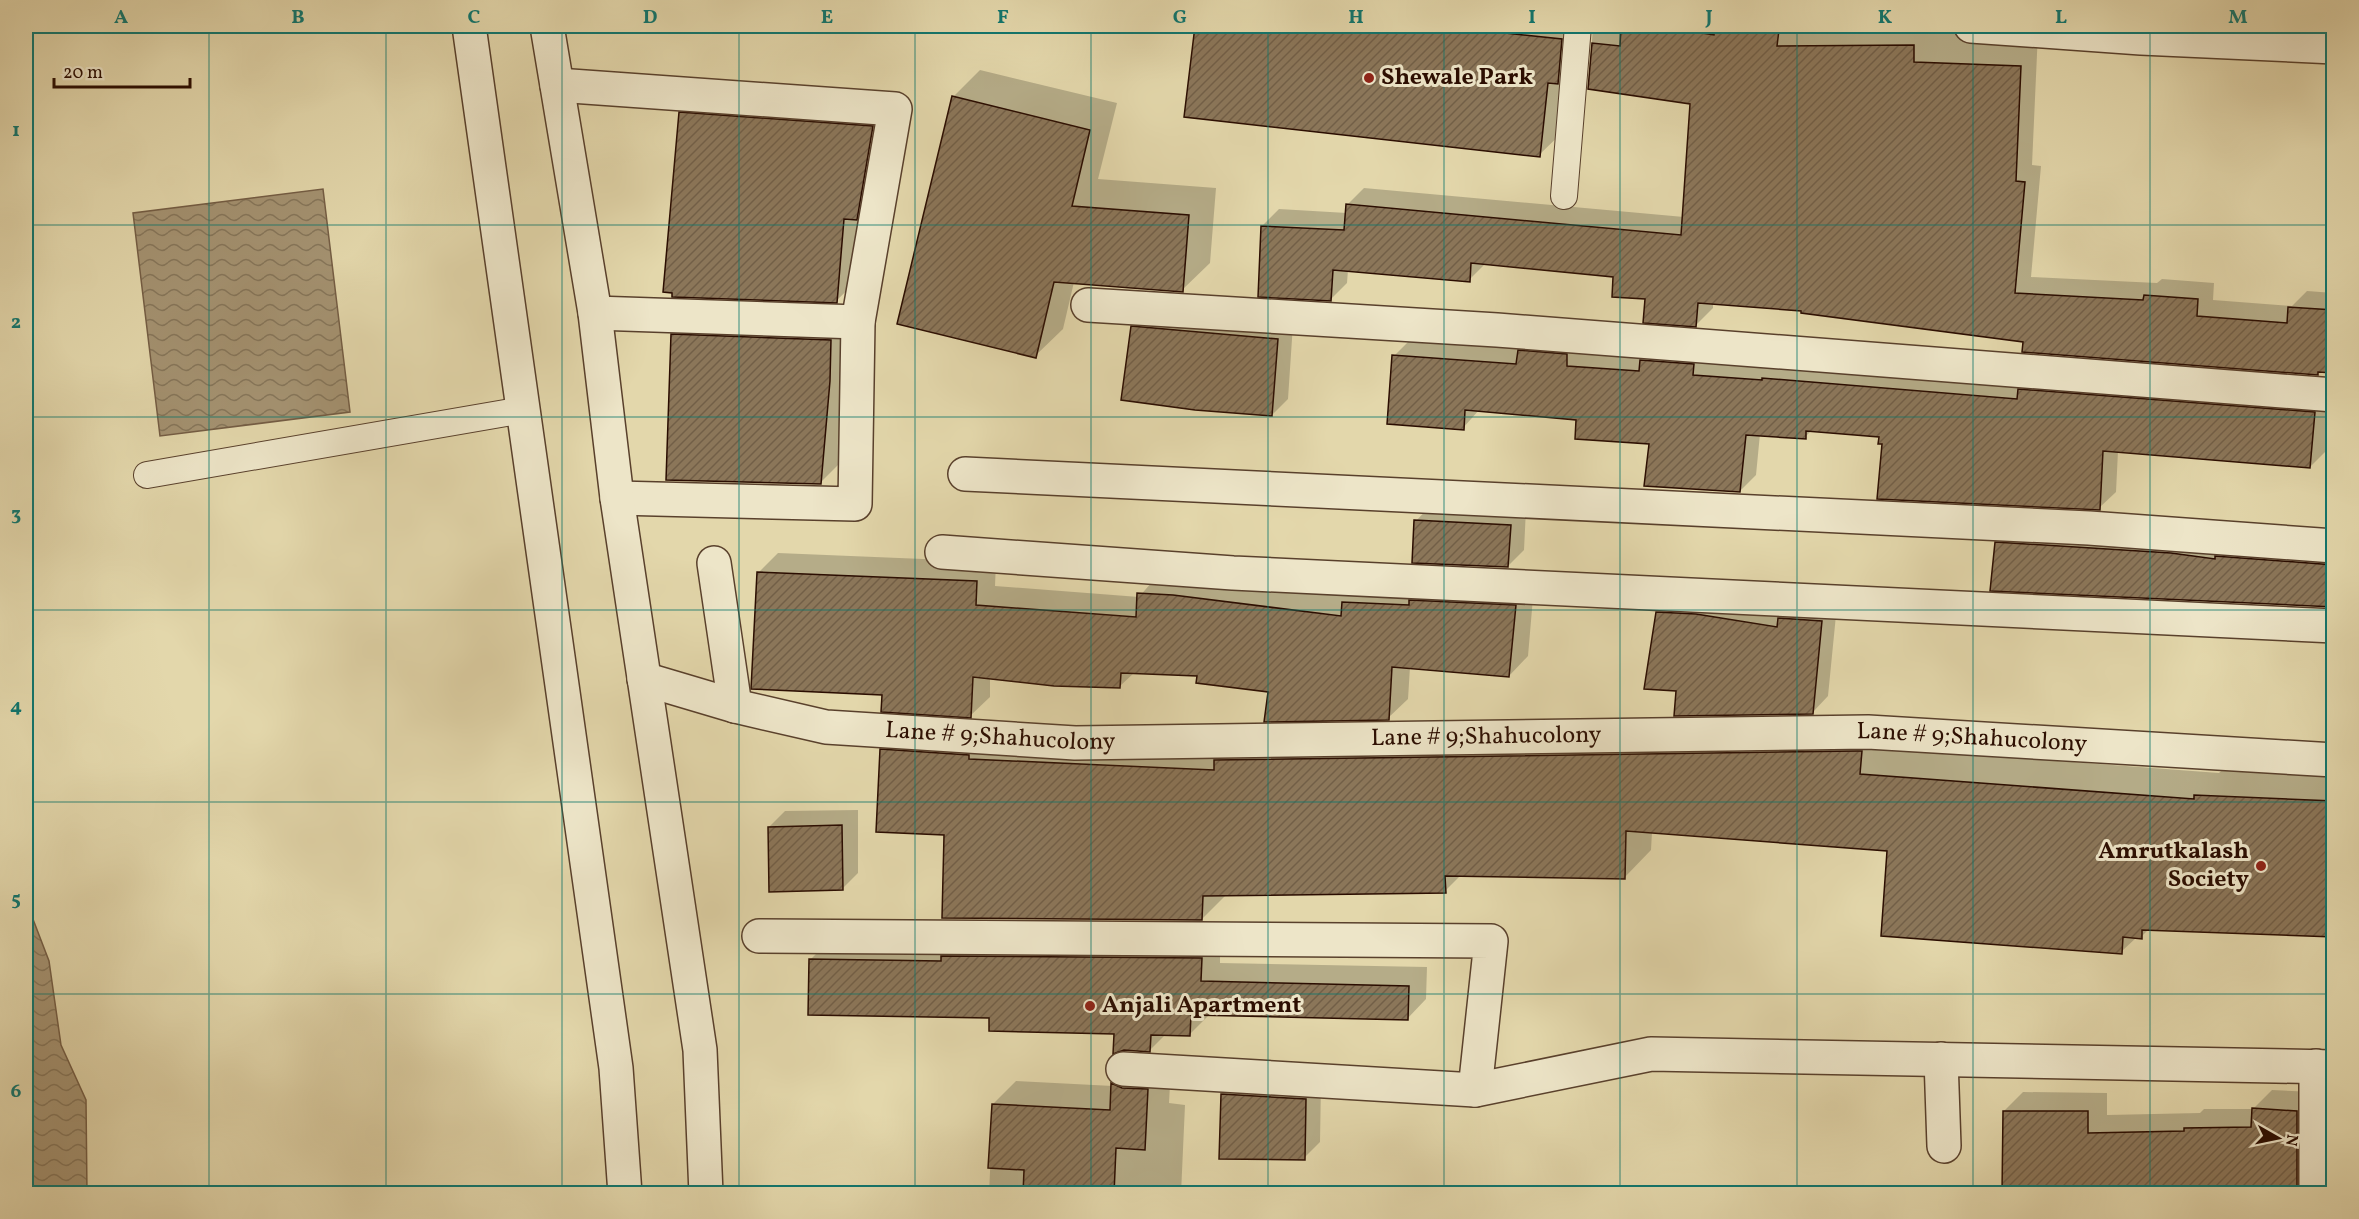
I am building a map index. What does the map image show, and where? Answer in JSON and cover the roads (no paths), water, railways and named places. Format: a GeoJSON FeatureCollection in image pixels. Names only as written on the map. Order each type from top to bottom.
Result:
{"type":"FeatureCollection","features":[{"type":"Feature","properties":{"kind":"street"},"geometry":{"type":"LineString","coordinates":[[469,26],[616,1068],[626,1194]]}},
{"type":"Feature","properties":{"kind":"street"},"geometry":{"type":"LineString","coordinates":[[547,26],[595,313],[616,498],[700,1050],[706,1194]]}},
{"type":"Feature","properties":{"kind":"street"},"geometry":{"type":"LineString","coordinates":[[1971,26],[2141,38],[2334,46]]}},
{"type":"Feature","properties":{"kind":"street"},"geometry":{"type":"LineString","coordinates":[[556,85],[895,108],[858,322],[855,504],[616,498]]}},
{"type":"Feature","properties":{"kind":"street"},"geometry":{"type":"LineString","coordinates":[[1088,305],[1497,330],[2334,395]]}},
{"type":"Feature","properties":{"kind":"street"},"geometry":{"type":"LineString","coordinates":[[595,313],[858,322]]}},
{"type":"Feature","properties":{"kind":"street"},"geometry":{"type":"LineString","coordinates":[[965,474],[2089,528],[2334,546]]}},
{"type":"Feature","properties":{"kind":"street"},"geometry":{"type":"LineString","coordinates":[[942,552],[1233,573],[2334,626]]}},
{"type":"Feature","properties":{"kind":"street"},"geometry":{"type":"LineString","coordinates":[[714,563],[735,706]]}},
{"type":"Feature","properties":{"kind":"street","name":"Lane # 9;Shahucolony"},"geometry":{"type":"LineString","coordinates":[[644,679],[735,706],[826,727],[1075,743],[1868,732],[2334,760]]}},
{"type":"Feature","properties":{"kind":"street"},"geometry":{"type":"LineString","coordinates":[[759,936],[1491,941],[1475,1090]]}},
{"type":"Feature","properties":{"kind":"street"},"geometry":{"type":"LineString","coordinates":[[1123,1069],[1475,1090],[1651,1054],[2325,1067],[2316,1194]]}},
{"type":"Feature","properties":{"kind":"street"},"geometry":{"type":"LineString","coordinates":[[1941,1059],[1944,1146]]}},
{"type":"Feature","properties":{"kind":"lane"},"geometry":{"type":"LineString","coordinates":[[1563,196],[1578,26]]}},
{"type":"Feature","properties":{"kind":"lane"},"geometry":{"type":"LineString","coordinates":[[147,474],[523,410]]}},
{"type":"Feature","properties":{"kind":"water"},"geometry":{"type":"Polygon","coordinates":[[[323,189],[350,412],[160,436],[133,213],[323,189]]]}},
{"type":"Feature","properties":{"kind":"water"},"geometry":{"type":"Polygon","coordinates":[[[26,901],[49,961],[61,1045],[86,1100],[87,1193],[26,1193],[26,901]]]}},
{"type":"Feature","properties":{"kind":"place","name":"Shewale Park"},"geometry":{"type":"Point","coordinates":[1369,78]}},
{"type":"Feature","properties":{"kind":"place","name":"Amrutkalash Society"},"geometry":{"type":"Point","coordinates":[2261,866]}},
{"type":"Feature","properties":{"kind":"place","name":"Anjali Apartment"},"geometry":{"type":"Point","coordinates":[1090,1006]}}]}
